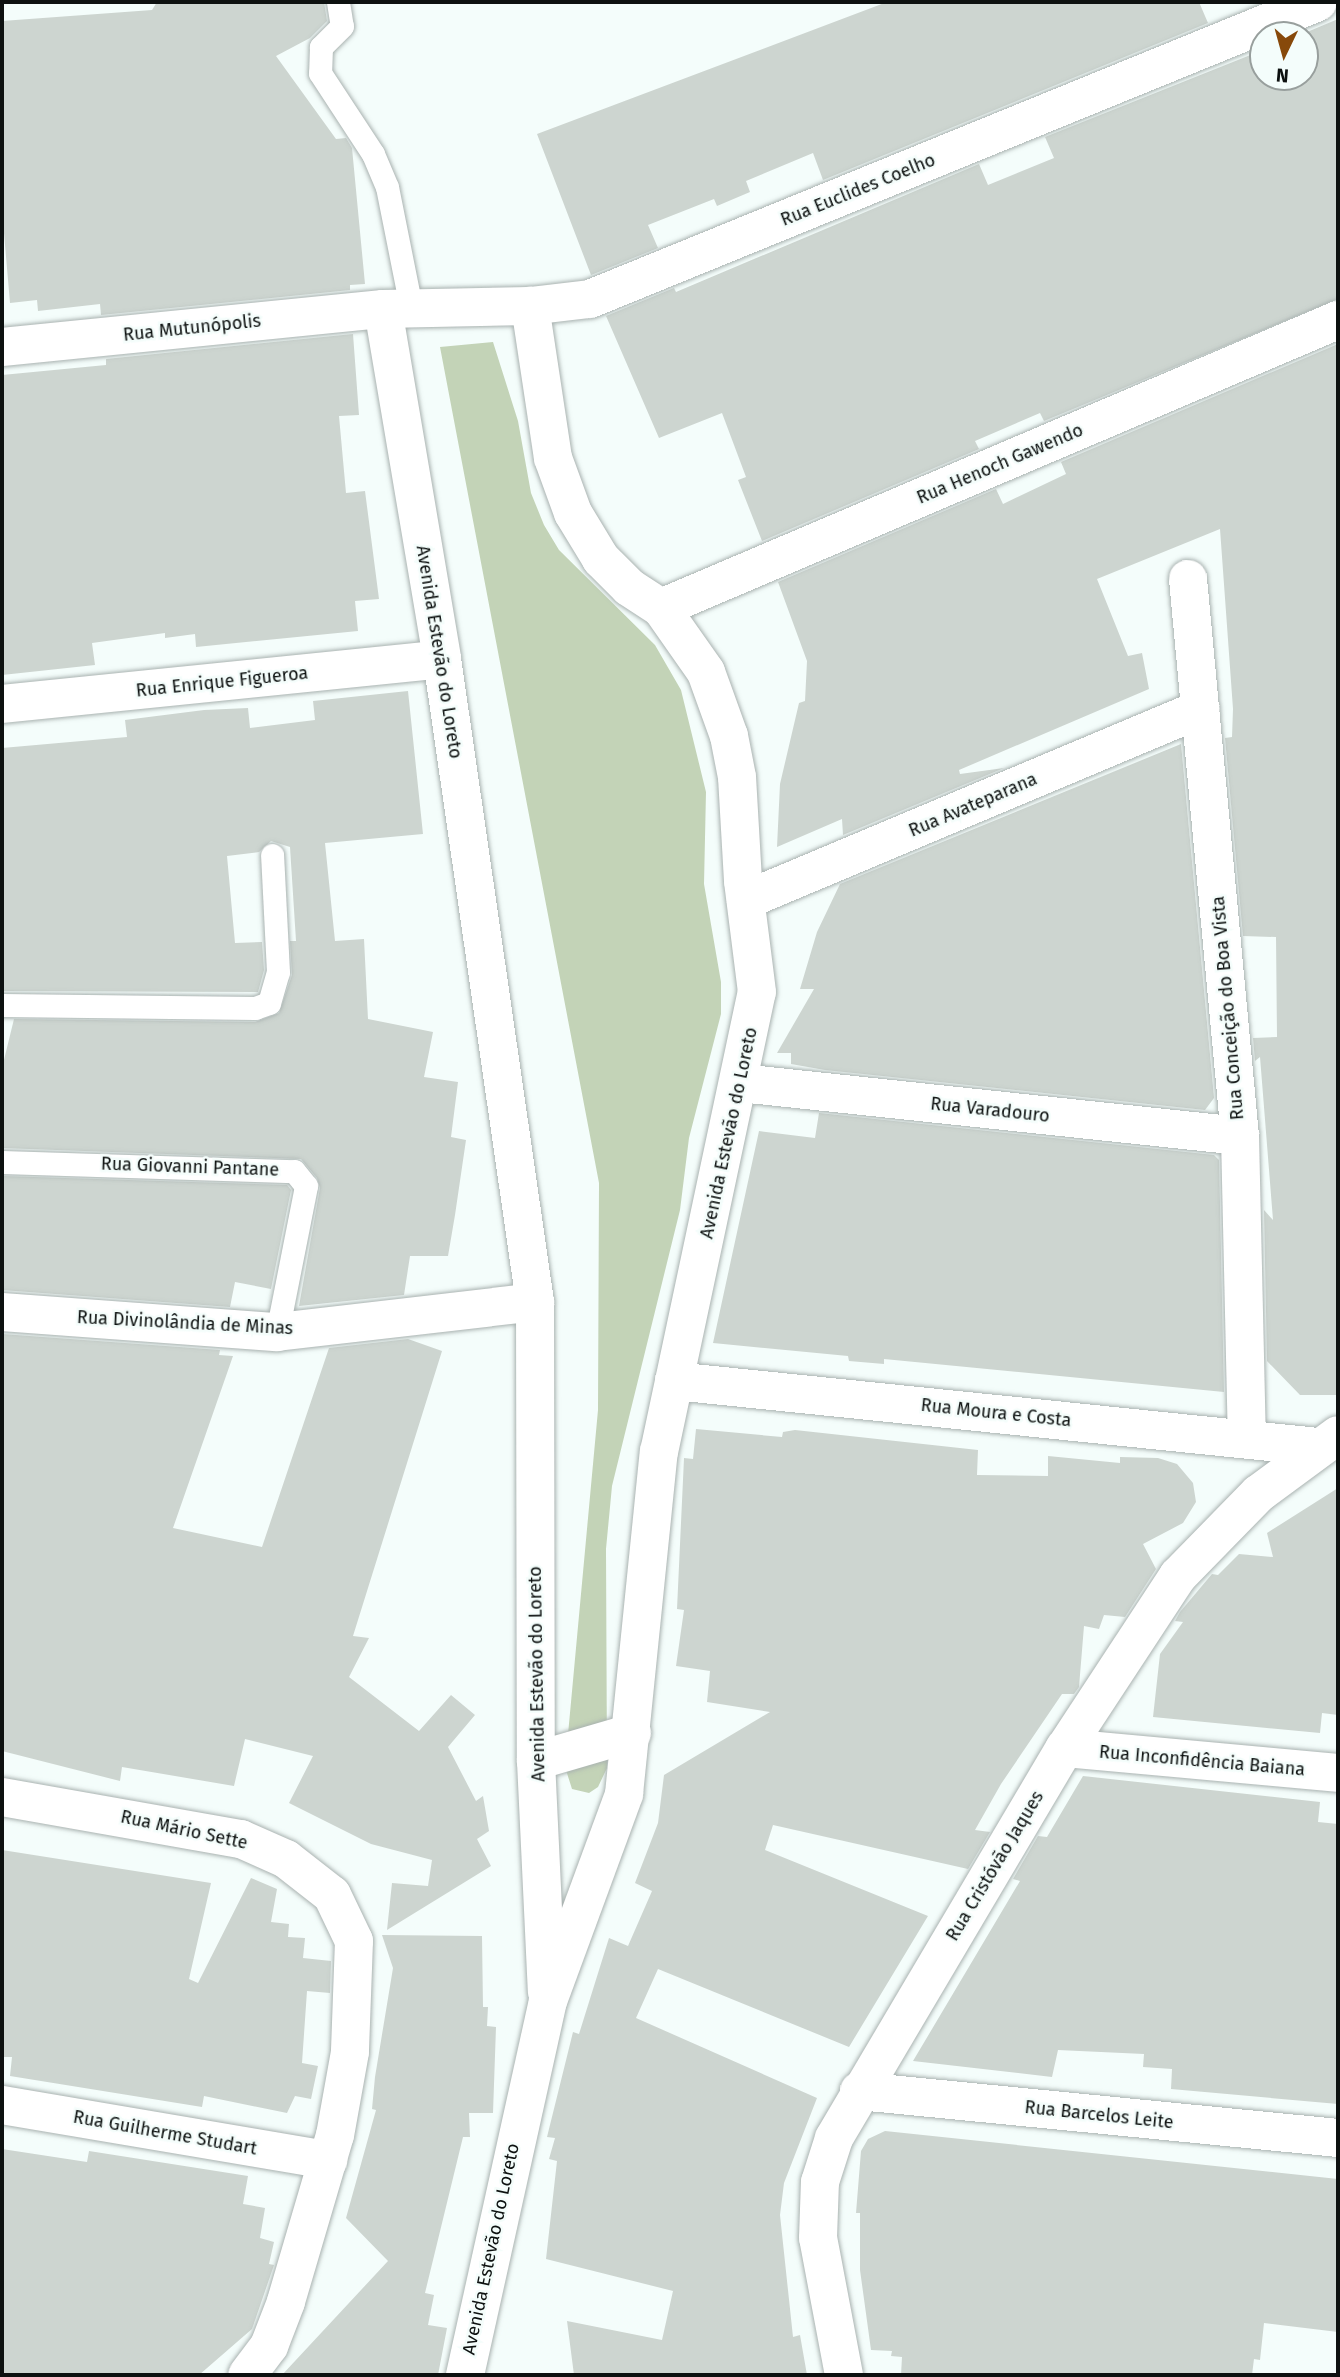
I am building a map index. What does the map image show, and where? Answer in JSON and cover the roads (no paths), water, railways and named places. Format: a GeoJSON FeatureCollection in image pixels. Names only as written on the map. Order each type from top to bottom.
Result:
{"type":"FeatureCollection","features":[{"type":"Feature","properties":{"kind":"street","name":"Rua Euclides Coelho"},"geometry":{"type":"LineString","coordinates":[[397,308],[530,306],[590,299],[1318,2]]}},
{"type":"Feature","properties":{"kind":"street","name":"Avenida Estevão do Loreto"},"geometry":{"type":"LineString","coordinates":[[465,2375],[548,2001],[624,1794],[632,1733],[652,1500],[674,1381],[740,1083],[757,992],[746,900],[737,777],[729,736],[706,673],[661,608],[629,587],[601,559],[573,513],[553,458],[530,306]]}},
{"type":"Feature","properties":{"kind":"street","name":"Rua Mutunópolis"},"geometry":{"type":"LineString","coordinates":[[2,347],[397,308]]}},
{"type":"Feature","properties":{"kind":"street","name":"Avenida Estevão do Loreto"},"geometry":{"type":"LineString","coordinates":[[397,308],[442,659],[534,1301],[536,1760],[548,2001]]}},
{"type":"Feature","properties":{"kind":"street","name":"Rua Henoch Gawendo"},"geometry":{"type":"LineString","coordinates":[[661,608],[1338,320]]}},
{"type":"Feature","properties":{"kind":"street","name":"Rua Conceição do Boa Vista"},"geometry":{"type":"LineString","coordinates":[[1188,579],[1240,1136],[1247,1438]]}},
{"type":"Feature","properties":{"kind":"street","name":"Rua Enrique Figueroa"},"geometry":{"type":"LineString","coordinates":[[2,704],[442,659]]}},
{"type":"Feature","properties":{"kind":"street","name":"Rua Avateparana"},"geometry":{"type":"LineString","coordinates":[[746,900],[1200,709]]}},
{"type":"Feature","properties":{"kind":"street","name":"Rua Varadouro"},"geometry":{"type":"LineString","coordinates":[[740,1083],[1240,1136]]}},
{"type":"Feature","properties":{"kind":"street","name":"Rua Divinolândia de Minas"},"geometry":{"type":"LineString","coordinates":[[2,1312],[276,1332],[534,1301]]}},
{"type":"Feature","properties":{"kind":"street","name":"Rua Moura e Costa"},"geometry":{"type":"LineString","coordinates":[[674,1381],[1247,1438],[1328,1441]]}},
{"type":"Feature","properties":{"kind":"street","name":"Rua Cristóvão Jaques"},"geometry":{"type":"LineString","coordinates":[[844,2375],[818,2238],[820,2182],[834,2138],[859,2091],[1065,1748],[1178,1576],[1258,1494],[1328,1441]]}},
{"type":"Feature","properties":{"kind":"street"},"geometry":{"type":"LineString","coordinates":[[536,1760],[632,1733]]}},
{"type":"Feature","properties":{"kind":"street","name":"Rua Inconfidência Baiana"},"geometry":{"type":"LineString","coordinates":[[1065,1748],[1338,1773]]}},
{"type":"Feature","properties":{"kind":"street","name":"Rua Mário Sette"},"geometry":{"type":"LineString","coordinates":[[2,1797],[241,1839],[286,1859],[332,1895],[354,1941],[356,1984],[350,2052],[328,2160],[286,2302],[269,2346],[247,2375]]}},
{"type":"Feature","properties":{"kind":"street","name":"Rua Barcelos Leite"},"geometry":{"type":"LineString","coordinates":[[859,2091],[1338,2138]]}},
{"type":"Feature","properties":{"kind":"street","name":"Rua Guilherme Studart"},"geometry":{"type":"LineString","coordinates":[[2,2105],[328,2160]]}},
{"type":"Feature","properties":{"kind":"lane"},"geometry":{"type":"LineString","coordinates":[[338,2],[342,26],[321,47],[320,73],[373,154],[387,187],[401,238],[397,308]]}},
{"type":"Feature","properties":{"kind":"lane"},"geometry":{"type":"LineString","coordinates":[[2,1005],[255,1008],[269,1003],[278,972],[272,855]]}},
{"type":"Feature","properties":{"kind":"lane","name":"Rua Giovanni Pantane"},"geometry":{"type":"LineString","coordinates":[[2,1162],[294,1171],[306,1186],[276,1332]]}}]}
